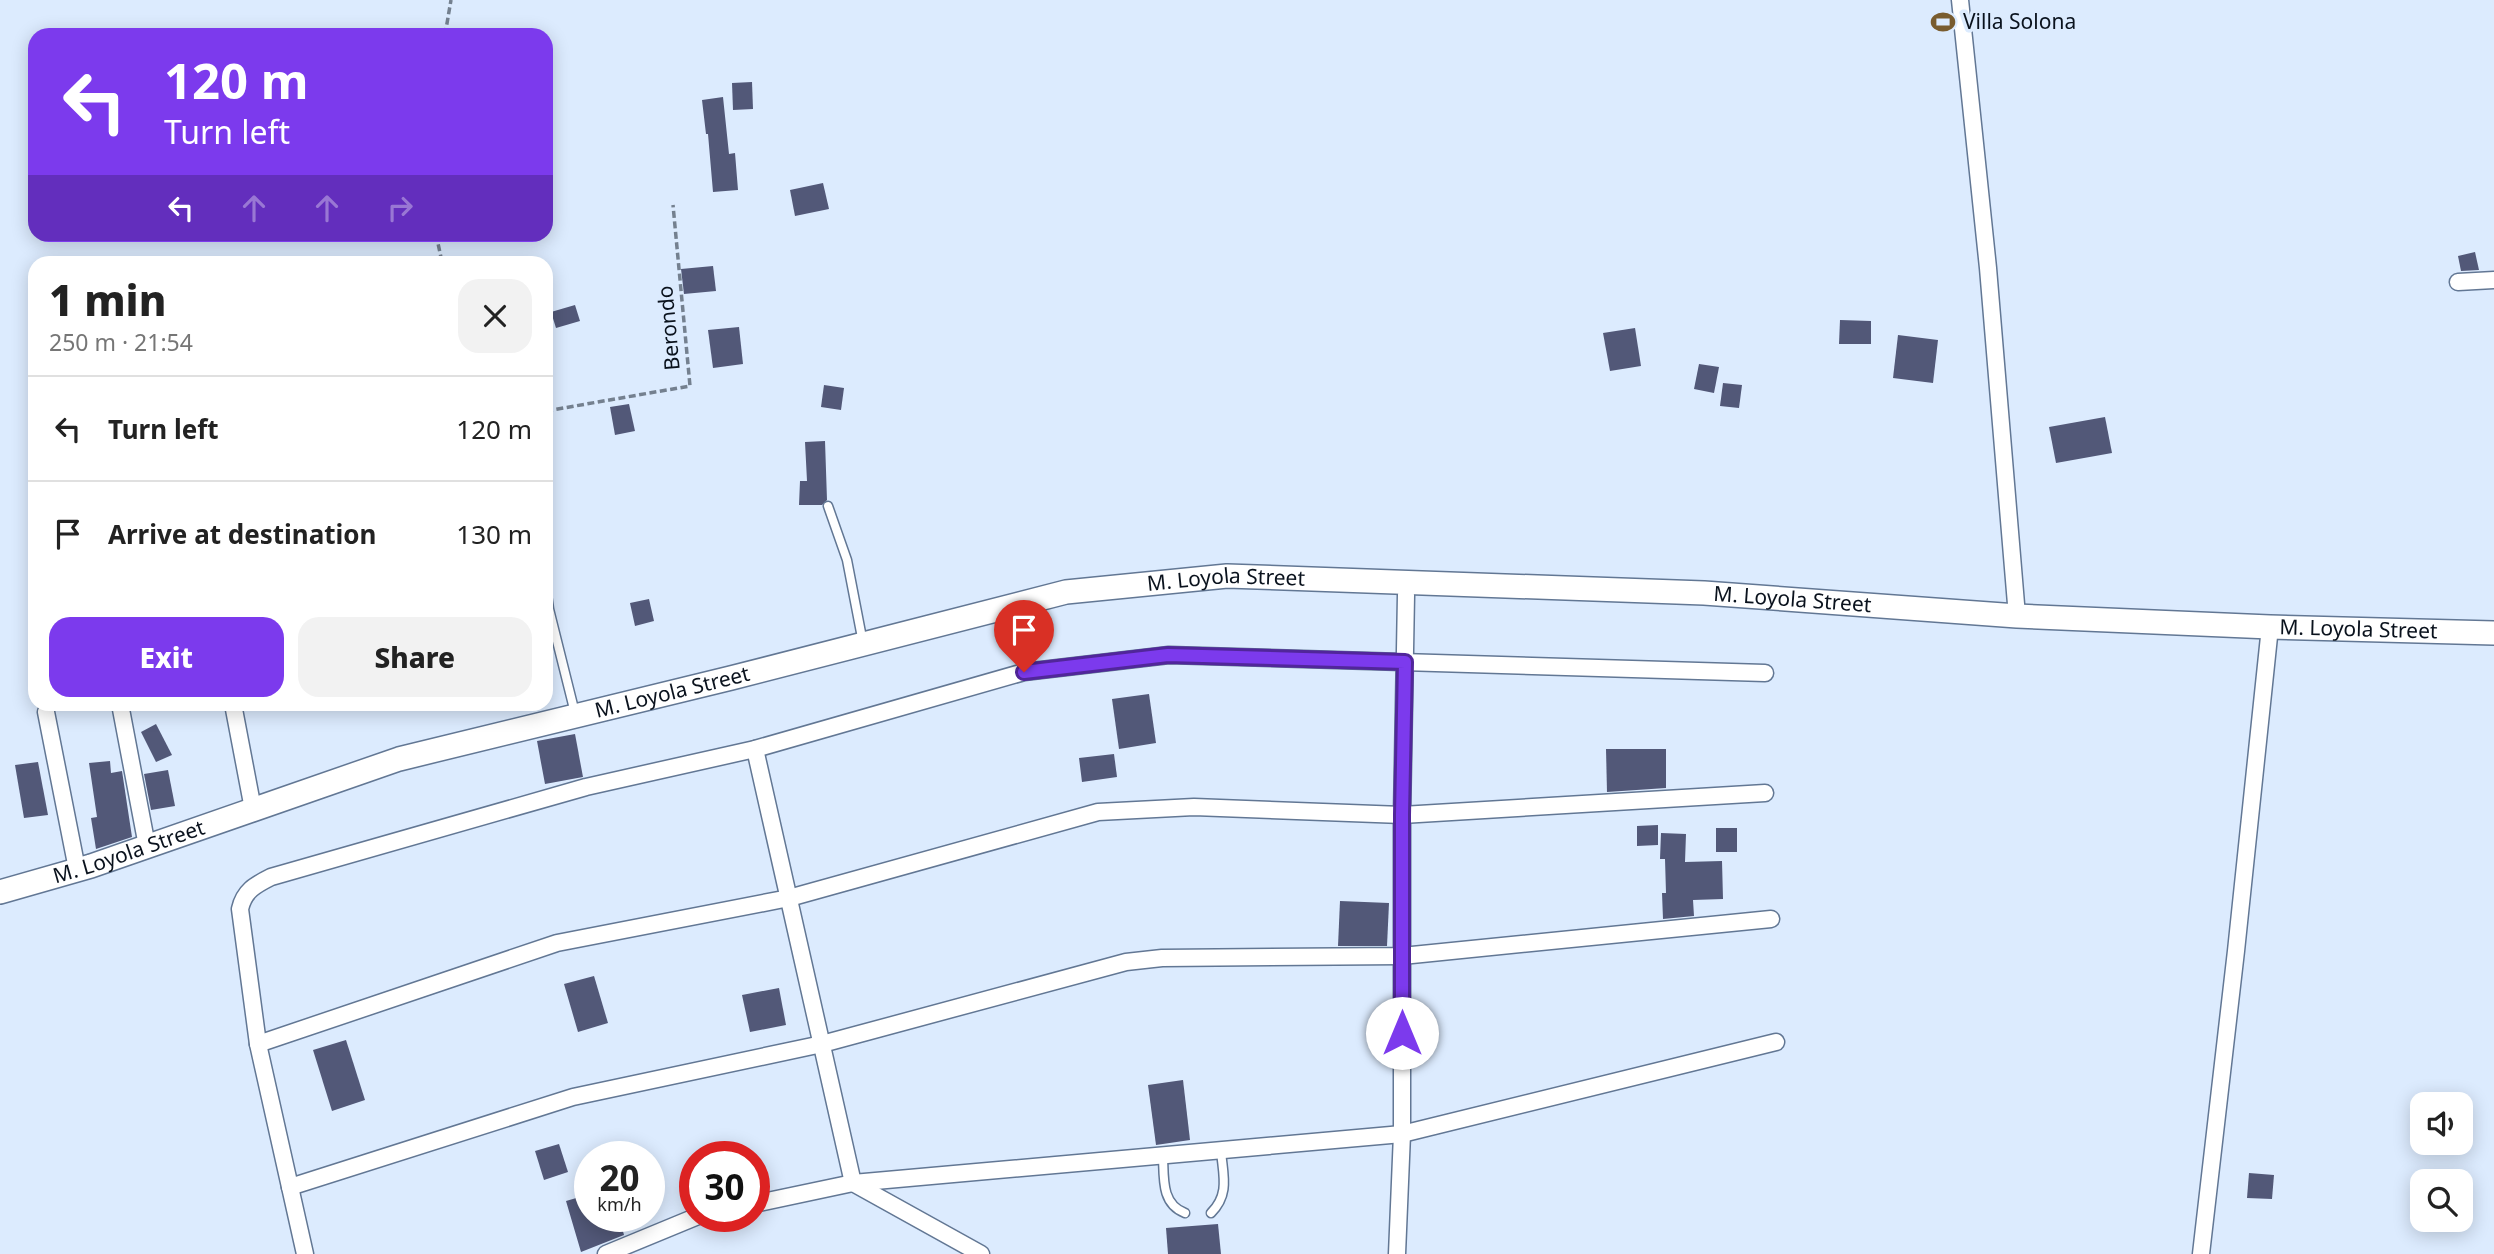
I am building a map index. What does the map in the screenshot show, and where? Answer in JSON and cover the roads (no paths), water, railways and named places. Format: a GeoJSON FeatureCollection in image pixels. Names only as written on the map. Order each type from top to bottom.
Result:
{"type":"FeatureCollection","features":[{"type":"Feature","properties":{"kind":"street"},"geometry":{"type":"LineString","coordinates":[[1960,0],[1988,268],[2017,616]]}},
{"type":"Feature","properties":{"kind":"street"},"geometry":{"type":"LineString","coordinates":[[2458,282],[2494,280]]}},
{"type":"Feature","properties":{"kind":"street","name":"M. Loyola Street"},"geometry":{"type":"LineString","coordinates":[[0,892],[147,846],[399,759],[1066,592],[1227,576],[1704,593],[2017,616],[2494,633]]}},
{"type":"Feature","properties":{"kind":"street"},"geometry":{"type":"LineString","coordinates":[[1397,1254],[1402,1134],[1402,815],[1406,595]]}},
{"type":"Feature","properties":{"kind":"street"},"geometry":{"type":"LineString","coordinates":[[2201,1254],[2270,627]]}},
{"type":"Feature","properties":{"kind":"street"},"geometry":{"type":"LineString","coordinates":[[305,1254],[258,1044],[240,909],[243,896],[271,877],[586,787],[755,749],[1024,672],[1168,655],[1765,673]]}},
{"type":"Feature","properties":{"kind":"street"},"geometry":{"type":"LineString","coordinates":[[121,711],[147,846]]}},
{"type":"Feature","properties":{"kind":"street"},"geometry":{"type":"LineString","coordinates":[[234,711],[253,809]]}},
{"type":"Feature","properties":{"kind":"street"},"geometry":{"type":"LineString","coordinates":[[46,712],[77,869]]}},
{"type":"Feature","properties":{"kind":"street"},"geometry":{"type":"LineString","coordinates":[[755,749],[853,1184],[981,1254]]}},
{"type":"Feature","properties":{"kind":"street"},"geometry":{"type":"LineString","coordinates":[[258,1044],[557,943],[789,898],[1098,812],[1194,807],[1402,815],[1765,793]]}},
{"type":"Feature","properties":{"kind":"street"},"geometry":{"type":"LineString","coordinates":[[290,1186],[573,1097],[822,1044],[1126,962],[1162,958],[1402,956],[1771,919]]}},
{"type":"Feature","properties":{"kind":"street"},"geometry":{"type":"LineString","coordinates":[[770,1201],[853,1184],[1402,1134],[1776,1042]]}},
{"type":"Feature","properties":{"kind":"street"},"geometry":{"type":"LineString","coordinates":[[606,1254],[679,1224]]}},
{"type":"Feature","properties":{"kind":"lane"},"geometry":{"type":"LineString","coordinates":[[828,506],[847,561],[863,643]]}},
{"type":"Feature","properties":{"kind":"lane"},"geometry":{"type":"LineString","coordinates":[[553,625],[575,716]]}},
{"type":"Feature","properties":{"kind":"lane"},"geometry":{"type":"LineString","coordinates":[[1211,1213],[1220,1204],[1225,1186],[1221,1151]]}},
{"type":"Feature","properties":{"kind":"lane"},"geometry":{"type":"LineString","coordinates":[[1163,1156],[1169,1202],[1174,1209],[1185,1213]]}},
{"type":"Feature","properties":{"kind":"place","name":"Villa Solona"},"geometry":{"type":"Point","coordinates":[1943,22]}}]}
